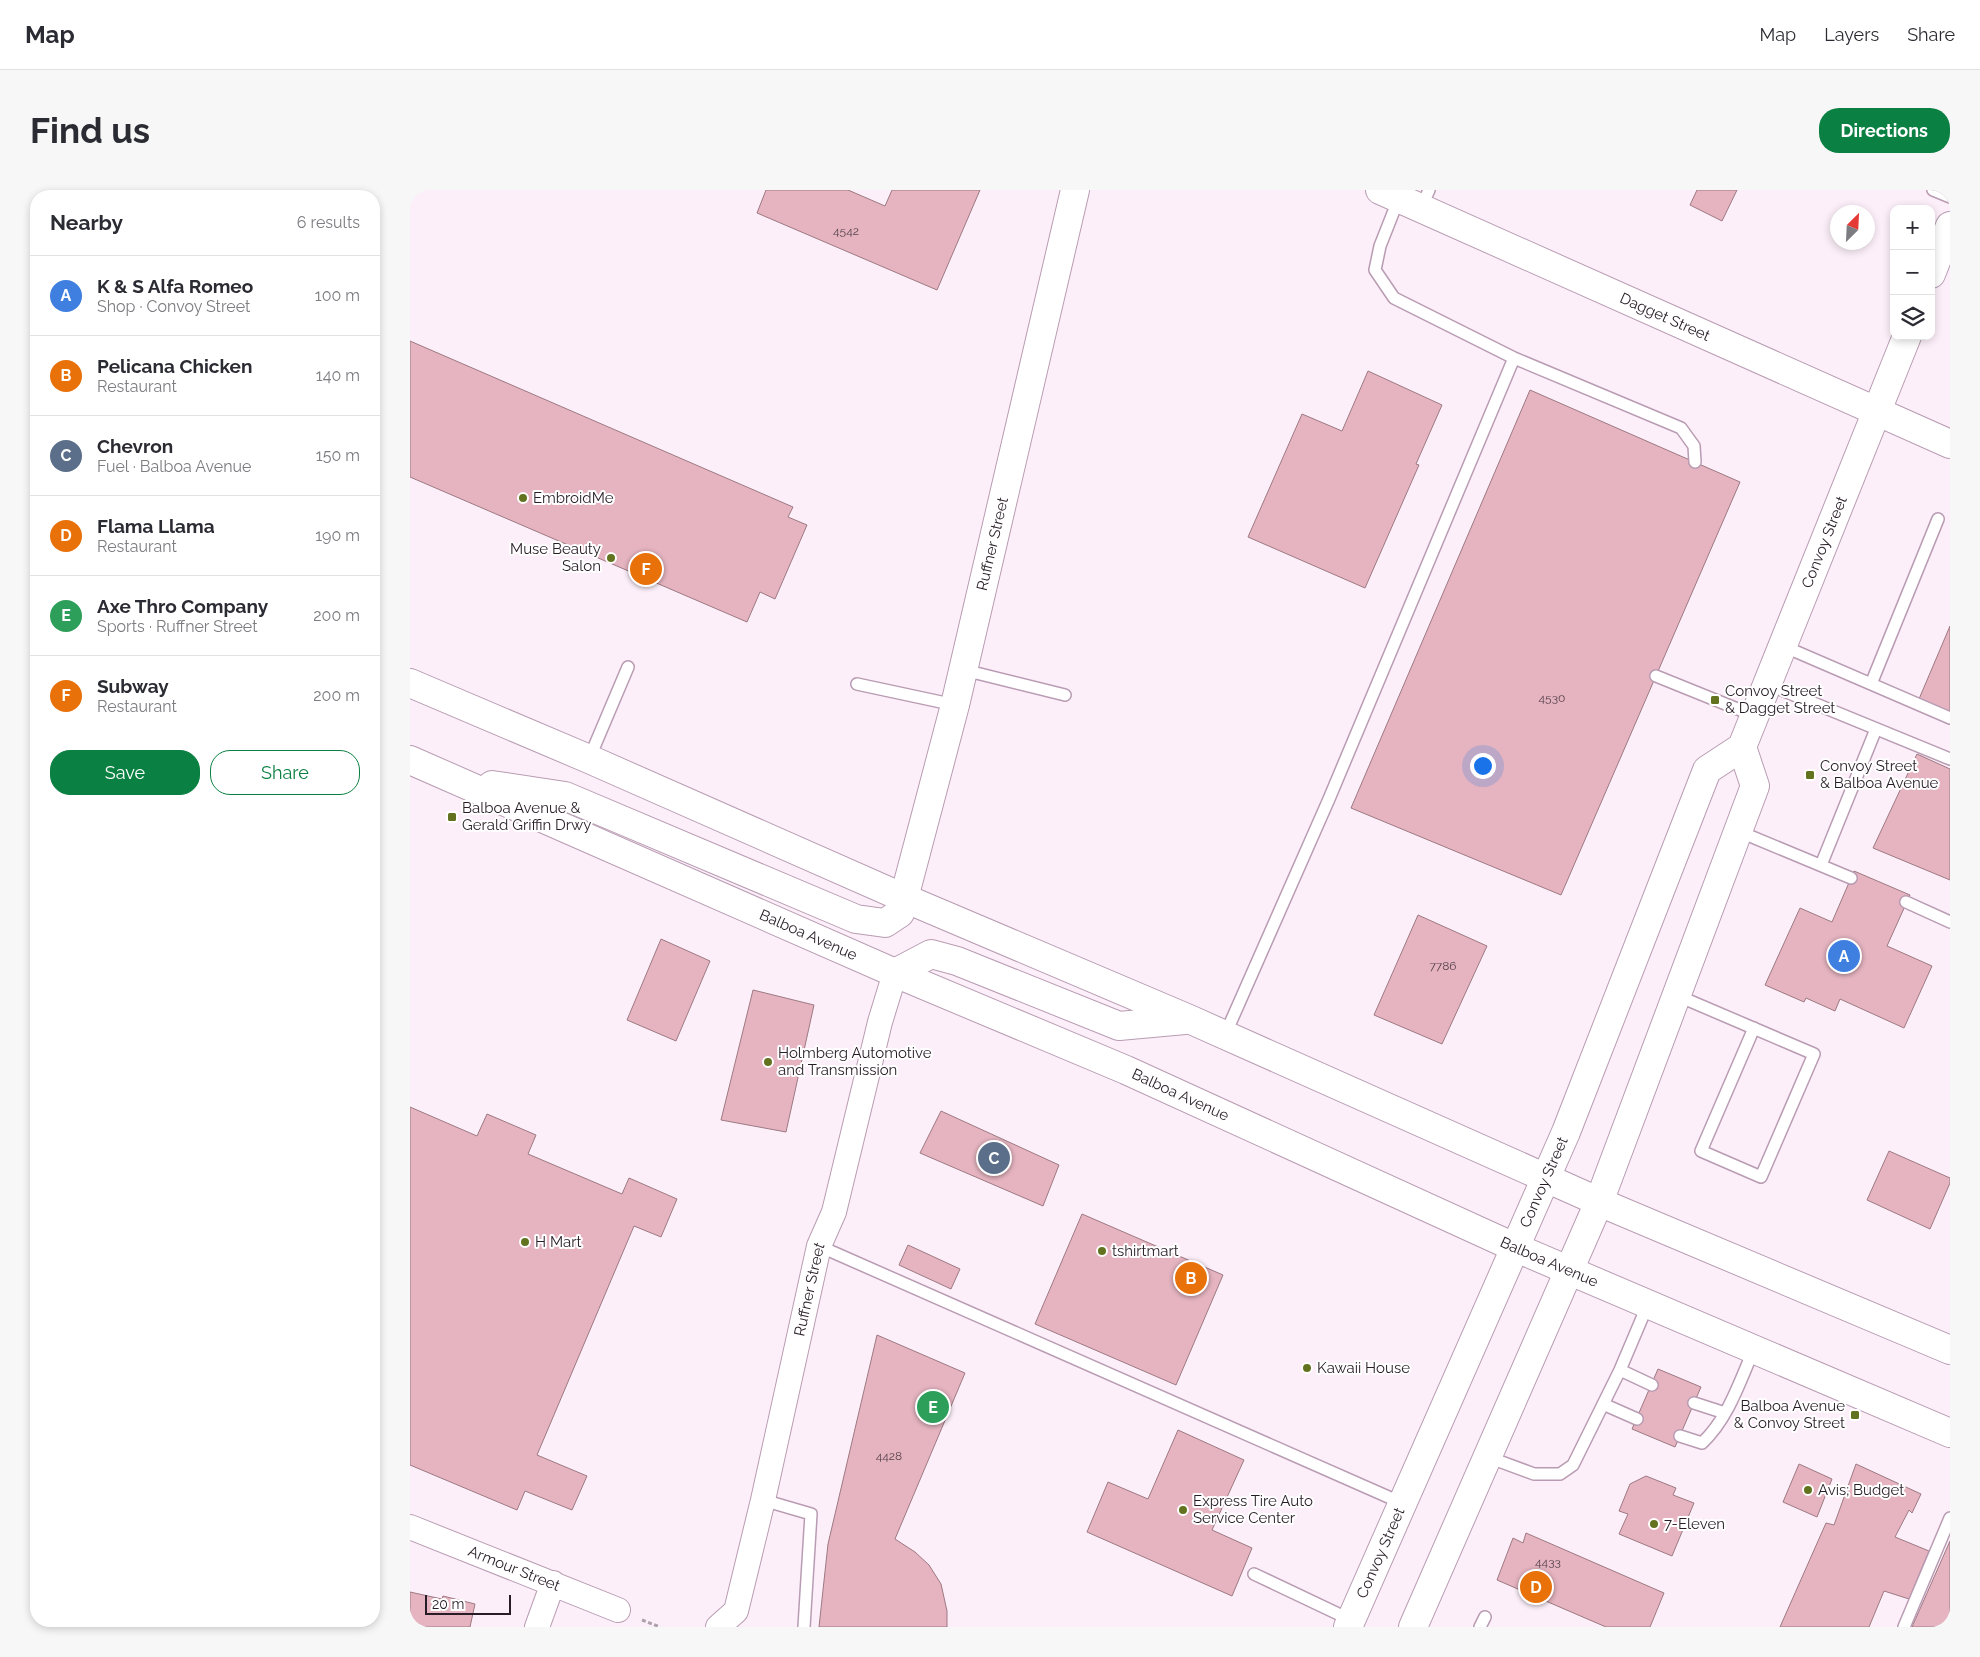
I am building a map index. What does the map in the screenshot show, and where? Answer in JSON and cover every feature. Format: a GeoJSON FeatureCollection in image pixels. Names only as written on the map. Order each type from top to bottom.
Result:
{"type":"FeatureCollection","features":[{"type":"Feature","properties":{"kind":"main road","name":"Ruffner Street"},"geometry":{"type":"LineString","coordinates":[[456,779],[565,796],[856,919],[885,923],[900,913],[964,670],[1076,190]]}},
{"type":"Feature","properties":{"kind":"main road","name":"Dagget Street"},"geometry":{"type":"LineString","coordinates":[[1407,197],[1950,444]]}},
{"type":"Feature","properties":{"kind":"main road"},"geometry":{"type":"LineString","coordinates":[[1935,264],[1950,226]]}},
{"type":"Feature","properties":{"kind":"main road","name":"Convoy Street"},"geometry":{"type":"LineString","coordinates":[[1350,1624],[1566,1132],[1707,770],[1742,747],[1905,340]]}},
{"type":"Feature","properties":{"kind":"main road"},"geometry":{"type":"LineString","coordinates":[[410,683],[589,759],[904,898],[1189,1019],[1599,1202],[1950,1350]]}},
{"type":"Feature","properties":{"kind":"main road"},"geometry":{"type":"LineString","coordinates":[[1413,1627],[1599,1202],[1755,786],[1742,747]]}},
{"type":"Feature","properties":{"kind":"main road","name":"Balboa Avenue"},"geometry":{"type":"LineString","coordinates":[[410,760],[895,973],[1126,1070],[1514,1247],[1950,1434]]}},
{"type":"Feature","properties":{"kind":"main road"},"geometry":{"type":"LineString","coordinates":[[895,973],[931,954],[957,961],[1119,1026],[1189,1019]]}},
{"type":"Feature","properties":{"kind":"street","name":"Ruffner Street"},"geometry":{"type":"LineString","coordinates":[[718,1627],[736,1611],[763,1500],[819,1246],[834,1212],[880,1022],[895,973]]}},
{"type":"Feature","properties":{"kind":"street","name":"Armour Street"},"geometry":{"type":"LineString","coordinates":[[410,1527],[618,1610]]}},
{"type":"Feature","properties":{"kind":"street"},"geometry":{"type":"LineString","coordinates":[[538,1627],[553,1583]]}},
{"type":"Feature","properties":{"kind":"lane"},"geometry":{"type":"LineString","coordinates":[[1933,190],[1950,197]]}},
{"type":"Feature","properties":{"kind":"lane"},"geometry":{"type":"LineString","coordinates":[[1407,197],[1380,246],[1375,270],[1394,298],[1514,358],[1681,428],[1694,446],[1695,462]]}},
{"type":"Feature","properties":{"kind":"lane"},"geometry":{"type":"LineString","coordinates":[[1225,1035],[1329,799],[1514,358]]}},
{"type":"Feature","properties":{"kind":"lane"},"geometry":{"type":"LineString","coordinates":[[1871,684],[1938,519]]}},
{"type":"Feature","properties":{"kind":"lane"},"geometry":{"type":"LineString","coordinates":[[1783,646],[1950,718]]}},
{"type":"Feature","properties":{"kind":"lane"},"geometry":{"type":"LineString","coordinates":[[589,759],[628,667]]}},
{"type":"Feature","properties":{"kind":"lane"},"geometry":{"type":"LineString","coordinates":[[964,670],[1065,695]]}},
{"type":"Feature","properties":{"kind":"lane"},"geometry":{"type":"LineString","coordinates":[[1656,676],[1755,716]]}},
{"type":"Feature","properties":{"kind":"lane"},"geometry":{"type":"LineString","coordinates":[[857,684],[955,705]]}},
{"type":"Feature","properties":{"kind":"lane"},"geometry":{"type":"LineString","coordinates":[[1767,684],[1950,759]]}},
{"type":"Feature","properties":{"kind":"lane"},"geometry":{"type":"LineString","coordinates":[[1821,865],[1876,729]]}},
{"type":"Feature","properties":{"kind":"lane"},"geometry":{"type":"LineString","coordinates":[[1738,830],[1851,878]]}},
{"type":"Feature","properties":{"kind":"lane"},"geometry":{"type":"LineString","coordinates":[[1906,902],[1950,922]]}},
{"type":"Feature","properties":{"kind":"lane"},"geometry":{"type":"LineString","coordinates":[[1676,995],[1754,1028],[1814,1054],[1761,1177],[1701,1151],[1754,1028]]}},
{"type":"Feature","properties":{"kind":"lane"},"geometry":{"type":"LineString","coordinates":[[819,1246],[1402,1503]]}},
{"type":"Feature","properties":{"kind":"lane"},"geometry":{"type":"LineString","coordinates":[[1488,1457],[1534,1474],[1560,1474],[1573,1465],[1620,1370],[1648,1304]]}},
{"type":"Feature","properties":{"kind":"lane"},"geometry":{"type":"LineString","coordinates":[[1680,1436],[1702,1443],[1714,1432],[1725,1413],[1754,1349]]}},
{"type":"Feature","properties":{"kind":"lane"},"geometry":{"type":"LineString","coordinates":[[1620,1370],[1652,1385]]}},
{"type":"Feature","properties":{"kind":"lane"},"geometry":{"type":"LineString","coordinates":[[1694,1403],[1725,1413]]}},
{"type":"Feature","properties":{"kind":"lane"},"geometry":{"type":"LineString","coordinates":[[1603,1404],[1637,1419]]}},
{"type":"Feature","properties":{"kind":"lane"},"geometry":{"type":"LineString","coordinates":[[763,1500],[811,1514],[804,1627]]}},
{"type":"Feature","properties":{"kind":"lane"},"geometry":{"type":"LineString","coordinates":[[1904,1627],[1950,1518]]}},
{"type":"Feature","properties":{"kind":"lane"},"geometry":{"type":"LineString","coordinates":[[1254,1574],[1350,1624]]}},
{"type":"Feature","properties":{"kind":"building"},"geometry":{"type":"Polygon","coordinates":[[[766,190],[848,190],[885,206],[892,190],[980,190],[937,290],[757,213],[766,190]]]}},
{"type":"Feature","properties":{"kind":"building"},"geometry":{"type":"Polygon","coordinates":[[[1697,190],[1737,190],[1722,221],[1690,205],[1697,190]]]}},
{"type":"Feature","properties":{"kind":"building"},"geometry":{"type":"Polygon","coordinates":[[[410,341],[793,507],[788,517],[807,525],[775,599],[760,592],[747,622],[410,477],[410,341]]]}},
{"type":"Feature","properties":{"kind":"building"},"geometry":{"type":"Polygon","coordinates":[[[1368,371],[1442,405],[1416,464],[1419,465],[1365,588],[1248,537],[1302,414],[1342,431],[1368,371]]]}},
{"type":"Feature","properties":{"kind":"building"},"geometry":{"type":"Polygon","coordinates":[[[1530,390],[1740,482],[1561,895],[1351,808],[1530,390]]]}},
{"type":"Feature","properties":{"kind":"building"},"geometry":{"type":"Polygon","coordinates":[[[1950,626],[1950,712],[1919,699],[1950,626]]]}},
{"type":"Feature","properties":{"kind":"building"},"geometry":{"type":"Polygon","coordinates":[[[1917,754],[1950,769],[1950,880],[1873,848],[1917,754]]]}},
{"type":"Feature","properties":{"kind":"building"},"geometry":{"type":"Polygon","coordinates":[[[1854,871],[1910,895],[1887,946],[1932,966],[1904,1028],[1840,999],[1835,1011],[1806,998],[1804,1002],[1765,985],[1800,908],[1832,922],[1854,871]]]}},
{"type":"Feature","properties":{"kind":"building"},"geometry":{"type":"Polygon","coordinates":[[[1418,915],[1487,946],[1442,1044],[1374,1015],[1418,915]]]}},
{"type":"Feature","properties":{"kind":"building"},"geometry":{"type":"Polygon","coordinates":[[[661,939],[710,961],[676,1041],[627,1020],[661,939]]]}},
{"type":"Feature","properties":{"kind":"building","name":"Holmberg Automotive and Transmission"},"geometry":{"type":"Polygon","coordinates":[[[753,990],[814,1005],[786,1132],[721,1120],[753,990]]]}},
{"type":"Feature","properties":{"kind":"building"},"geometry":{"type":"Polygon","coordinates":[[[410,1107],[477,1136],[487,1114],[536,1135],[528,1154],[622,1194],[629,1178],[677,1199],[661,1237],[634,1226],[537,1455],[587,1476],[572,1510],[525,1491],[517,1510],[410,1465],[410,1107]]]}},
{"type":"Feature","properties":{"kind":"building"},"geometry":{"type":"Polygon","coordinates":[[[941,1111],[1059,1165],[1043,1206],[920,1153],[941,1111]]]}},
{"type":"Feature","properties":{"kind":"building"},"geometry":{"type":"Polygon","coordinates":[[[1889,1151],[1950,1178],[1950,1183],[1930,1229],[1867,1200],[1889,1151]]]}},
{"type":"Feature","properties":{"kind":"building"},"geometry":{"type":"Polygon","coordinates":[[[1082,1214],[1223,1275],[1176,1385],[1035,1324],[1082,1214]]]}},
{"type":"Feature","properties":{"kind":"building"},"geometry":{"type":"Polygon","coordinates":[[[908,1245],[960,1269],[951,1289],[899,1265],[908,1245]]]}},
{"type":"Feature","properties":{"kind":"building"},"geometry":{"type":"Polygon","coordinates":[[[877,1335],[965,1373],[895,1539],[915,1552],[929,1565],[941,1584],[947,1611],[947,1627],[819,1627],[828,1544],[877,1335]]]}},
{"type":"Feature","properties":{"kind":"building"},"geometry":{"type":"Polygon","coordinates":[[[1658,1369],[1701,1387],[1675,1447],[1632,1429],[1658,1369]]]}},
{"type":"Feature","properties":{"kind":"building"},"geometry":{"type":"Polygon","coordinates":[[[1178,1430],[1244,1460],[1212,1530],[1252,1548],[1232,1596],[1087,1532],[1108,1482],[1148,1499],[1178,1430]]]}},
{"type":"Feature","properties":{"kind":"building","name":"Avis; Budget"},"geometry":{"type":"Polygon","coordinates":[[[1799,1464],[1832,1479],[1817,1517],[1783,1502],[1799,1464]]]}},
{"type":"Feature","properties":{"kind":"building"},"geometry":{"type":"Polygon","coordinates":[[[1856,1464],[1921,1494],[1912,1513],[1909,1510],[1895,1537],[1929,1551],[1909,1599],[1884,1591],[1869,1627],[1780,1627],[1826,1523],[1834,1525],[1856,1464]]]}},
{"type":"Feature","properties":{"kind":"building","name":"7-Eleven"},"geometry":{"type":"Polygon","coordinates":[[[1646,1476],[1676,1488],[1673,1495],[1694,1503],[1672,1556],[1619,1534],[1628,1514],[1619,1511],[1630,1484],[1646,1476]]]}},
{"type":"Feature","properties":{"kind":"building"},"geometry":{"type":"Polygon","coordinates":[[[1526,1533],[1664,1593],[1650,1627],[1606,1627],[1497,1580],[1513,1538],[1523,1543],[1526,1533]]]}},
{"type":"Feature","properties":{"kind":"building"},"geometry":{"type":"Polygon","coordinates":[[[1950,1541],[1950,1627],[1912,1627],[1950,1541]]]}},
{"type":"Feature","properties":{"kind":"building"},"geometry":{"type":"Polygon","coordinates":[[[410,1592],[442,1599],[443,1596],[475,1604],[470,1627],[410,1627],[410,1592]]]}},
{"type":"Feature","properties":{"kind":"place","name":"EmbroidMe"},"geometry":{"type":"Point","coordinates":[523,498]}},
{"type":"Feature","properties":{"kind":"place","name":"Muse Beauty Salon"},"geometry":{"type":"Point","coordinates":[611,558]}},
{"type":"Feature","properties":{"kind":"place","name":"Subway"},"geometry":{"type":"Point","coordinates":[646,569]}},
{"type":"Feature","properties":{"kind":"place","name":"Convoy Street & Dagget Street"},"geometry":{"type":"Point","coordinates":[1715,700]}},
{"type":"Feature","properties":{"kind":"place","name":"Convoy Street & Balboa Avenue"},"geometry":{"type":"Point","coordinates":[1810,775]}},
{"type":"Feature","properties":{"kind":"place","name":"Balboa Avenue & Gerald Griffin Drwy"},"geometry":{"type":"Point","coordinates":[452,817]}},
{"type":"Feature","properties":{"kind":"place","name":"K & S Alfa Romeo"},"geometry":{"type":"Point","coordinates":[1844,956]}},
{"type":"Feature","properties":{"kind":"place","name":"Holmberg Automotive and Transmission"},"geometry":{"type":"Point","coordinates":[768,1062]}},
{"type":"Feature","properties":{"kind":"place","name":"Chevron"},"geometry":{"type":"Point","coordinates":[994,1158]}},
{"type":"Feature","properties":{"kind":"place","name":"H Mart"},"geometry":{"type":"Point","coordinates":[525,1242]}},
{"type":"Feature","properties":{"kind":"place","name":"tshirtmart"},"geometry":{"type":"Point","coordinates":[1102,1251]}},
{"type":"Feature","properties":{"kind":"place","name":"Pelicana Chicken"},"geometry":{"type":"Point","coordinates":[1191,1278]}},
{"type":"Feature","properties":{"kind":"place","name":"Kawaii House"},"geometry":{"type":"Point","coordinates":[1307,1368]}},
{"type":"Feature","properties":{"kind":"place","name":"Axe Thro Company"},"geometry":{"type":"Point","coordinates":[933,1407]}},
{"type":"Feature","properties":{"kind":"place","name":"Balboa Avenue & Convoy Street"},"geometry":{"type":"Point","coordinates":[1855,1415]}},
{"type":"Feature","properties":{"kind":"place","name":"Avis; Budget"},"geometry":{"type":"Point","coordinates":[1808,1490]}},
{"type":"Feature","properties":{"kind":"place","name":"Express Tire Auto Service Center"},"geometry":{"type":"Point","coordinates":[1183,1510]}},
{"type":"Feature","properties":{"kind":"place","name":"7-Eleven"},"geometry":{"type":"Point","coordinates":[1654,1524]}},
{"type":"Feature","properties":{"kind":"place","name":"Flama Llama"},"geometry":{"type":"Point","coordinates":[1536,1587]}}]}
